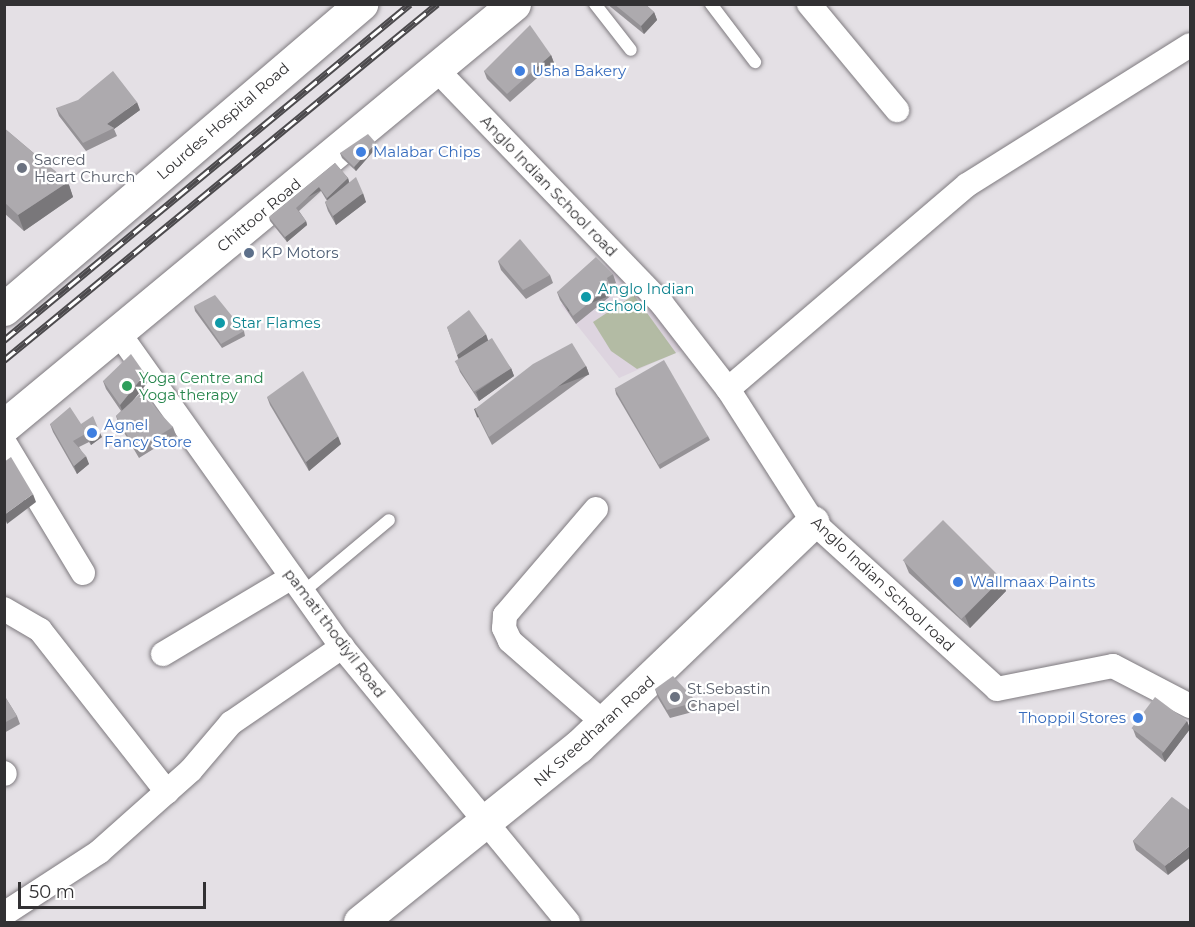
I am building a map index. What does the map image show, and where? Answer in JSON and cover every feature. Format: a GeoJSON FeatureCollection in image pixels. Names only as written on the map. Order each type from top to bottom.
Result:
{"type":"FeatureCollection","features":[{"type":"Feature","properties":{"kind":"street","name":"Lourdes Hospital Road"},"geometry":{"type":"LineString","coordinates":[[4,309],[361,4]]}},
{"type":"Feature","properties":{"kind":"street","name":"Chittoor Road"},"geometry":{"type":"LineString","coordinates":[[4,426],[514,4]]}},
{"type":"Feature","properties":{"kind":"street"},"geometry":{"type":"LineString","coordinates":[[809,4],[897,110]]}},
{"type":"Feature","properties":{"kind":"street"},"geometry":{"type":"LineString","coordinates":[[728,389],[967,185],[1191,45]]}},
{"type":"Feature","properties":{"kind":"street","name":"Anglo Indian School road"},"geometry":{"type":"LineString","coordinates":[[436,69],[663,304],[728,389],[813,522],[997,689],[1113,666],[1191,706]]}},
{"type":"Feature","properties":{"kind":"street","name":"pamati thodiyil Road"},"geometry":{"type":"LineString","coordinates":[[118,332],[342,647],[485,826],[567,922]]}},
{"type":"Feature","properties":{"kind":"street"},"geometry":{"type":"LineString","coordinates":[[4,442],[83,573]]}},
{"type":"Feature","properties":{"kind":"street"},"geometry":{"type":"LineString","coordinates":[[596,509],[504,615],[504,628],[510,641],[604,723]]}},
{"type":"Feature","properties":{"kind":"street","name":"NK Sreedharan Road"},"geometry":{"type":"LineString","coordinates":[[360,922],[485,826],[604,723],[813,522]]}},
{"type":"Feature","properties":{"kind":"street"},"geometry":{"type":"LineString","coordinates":[[163,654],[298,585]]}},
{"type":"Feature","properties":{"kind":"street"},"geometry":{"type":"LineString","coordinates":[[4,609],[40,630],[167,792]]}},
{"type":"Feature","properties":{"kind":"street"},"geometry":{"type":"LineString","coordinates":[[4,914],[99,852],[167,792],[231,723],[342,647]]}},
{"type":"Feature","properties":{"kind":"lane"},"geometry":{"type":"LineString","coordinates":[[595,4],[631,50]]}},
{"type":"Feature","properties":{"kind":"lane"},"geometry":{"type":"LineString","coordinates":[[711,4],[755,62]]}},
{"type":"Feature","properties":{"kind":"lane"},"geometry":{"type":"LineString","coordinates":[[298,585],[389,520]]}},
{"type":"Feature","properties":{"kind":"shaded area"},"geometry":{"type":"Polygon","coordinates":[[[616,255],[685,349],[619,378],[561,305],[616,255]]]}},
{"type":"Feature","properties":{"kind":"green space"},"geometry":{"type":"Polygon","coordinates":[[[634,295],[676,353],[637,369],[611,351],[593,322],[634,295]]]}},
{"type":"Feature","properties":{"kind":"building"},"geometry":{"type":"Polygon","coordinates":[[[614,4],[645,4],[654,12],[641,26],[614,4]]]}},
{"type":"Feature","properties":{"kind":"building","name":"Usha Bakery"},"geometry":{"type":"Polygon","coordinates":[[[530,25],[551,55],[507,94],[484,71],[530,25]]]}},
{"type":"Feature","properties":{"kind":"building"},"geometry":{"type":"Polygon","coordinates":[[[113,71],[137,102],[107,124],[114,128],[83,143],[56,108],[78,100],[113,71]]]}},
{"type":"Feature","properties":{"kind":"building","name":"Sacred Heart Church"},"geometry":{"type":"Polygon","coordinates":[[[4,128],[68,182],[18,215],[4,202],[4,128]]]}},
{"type":"Feature","properties":{"kind":"building","name":"Malabar Chips"},"geometry":{"type":"Polygon","coordinates":[[[368,134],[376,143],[354,167],[340,153],[368,134]]]}},
{"type":"Feature","properties":{"kind":"building"},"geometry":{"type":"Polygon","coordinates":[[[335,163],[348,178],[327,198],[319,187],[296,208],[306,221],[285,237],[269,217],[335,163]]]}},
{"type":"Feature","properties":{"kind":"building"},"geometry":{"type":"Polygon","coordinates":[[[356,177],[363,193],[333,216],[325,202],[356,177]]]}},
{"type":"Feature","properties":{"kind":"building"},"geometry":{"type":"Polygon","coordinates":[[[520,239],[550,275],[523,290],[498,261],[520,239]]]}},
{"type":"Feature","properties":{"kind":"building","name":"Anglo Indian school"},"geometry":{"type":"Polygon","coordinates":[[[596,257],[613,274],[607,278],[610,286],[573,316],[557,292],[596,257]]]}},
{"type":"Feature","properties":{"kind":"building","name":"Star Flames"},"geometry":{"type":"Polygon","coordinates":[[[215,295],[244,331],[221,344],[194,306],[215,295]]]}},
{"type":"Feature","properties":{"kind":"building"},"geometry":{"type":"Polygon","coordinates":[[[469,310],[486,334],[457,355],[447,327],[469,310]]]}},
{"type":"Feature","properties":{"kind":"building"},"geometry":{"type":"Polygon","coordinates":[[[492,338],[511,369],[474,392],[455,361],[492,338]]]}},
{"type":"Feature","properties":{"kind":"building"},"geometry":{"type":"Polygon","coordinates":[[[572,343],[586,366],[489,437],[475,409],[533,364],[572,343]]]}},
{"type":"Feature","properties":{"kind":"building","name":"Yoga Centre and Yoga therapy"},"geometry":{"type":"Polygon","coordinates":[[[131,354],[145,374],[120,405],[103,381],[131,354]]]}},
{"type":"Feature","properties":{"kind":"building"},"geometry":{"type":"Polygon","coordinates":[[[664,360],[708,436],[659,465],[615,388],[664,360]]]}},
{"type":"Feature","properties":{"kind":"building"},"geometry":{"type":"Polygon","coordinates":[[[303,371],[338,436],[306,462],[267,397],[303,371]]]}},
{"type":"Feature","properties":{"kind":"building"},"geometry":{"type":"Polygon","coordinates":[[[141,393],[173,427],[136,450],[116,416],[141,393]]]}},
{"type":"Feature","properties":{"kind":"building"},"geometry":{"type":"Polygon","coordinates":[[[70,407],[87,433],[73,441],[86,456],[74,466],[50,424],[70,407]]]}},
{"type":"Feature","properties":{"kind":"building","name":"Agnel Fancy Store"},"geometry":{"type":"Polygon","coordinates":[[[93,416],[100,433],[90,441],[81,424],[93,416]]]}},
{"type":"Feature","properties":{"kind":"building"},"geometry":{"type":"Polygon","coordinates":[[[11,457],[33,494],[4,515],[4,462],[11,457]]]}},
{"type":"Feature","properties":{"kind":"building","name":"Wallmaax Paints"},"geometry":{"type":"Polygon","coordinates":[[[943,520],[1002,579],[961,619],[903,560],[943,520]]]}},
{"type":"Feature","properties":{"kind":"building"},"geometry":{"type":"Polygon","coordinates":[[[673,676],[697,702],[667,710],[655,689],[673,676]]]}},
{"type":"Feature","properties":{"kind":"building"},"geometry":{"type":"Polygon","coordinates":[[[4,695],[17,716],[4,723],[4,695]]]}},
{"type":"Feature","properties":{"kind":"building"},"geometry":{"type":"Polygon","coordinates":[[[1155,697],[1187,721],[1163,752],[1132,728],[1155,697]]]}},
{"type":"Feature","properties":{"kind":"building"},"geometry":{"type":"Polygon","coordinates":[[[1172,797],[1191,811],[1191,845],[1165,866],[1133,841],[1172,797]]]}},
{"type":"Feature","properties":{"kind":"railway"},"geometry":{"type":"LineString","coordinates":[[4,340],[410,4]]}},
{"type":"Feature","properties":{"kind":"railway"},"geometry":{"type":"LineString","coordinates":[[4,360],[437,4]]}},
{"type":"Feature","properties":{"kind":"place","name":"Usha Bakery"},"geometry":{"type":"Point","coordinates":[520,71]}},
{"type":"Feature","properties":{"kind":"place","name":"Malabar Chips"},"geometry":{"type":"Point","coordinates":[361,152]}},
{"type":"Feature","properties":{"kind":"place","name":"Sacred Heart Church"},"geometry":{"type":"Point","coordinates":[22,168]}},
{"type":"Feature","properties":{"kind":"place","name":"KP Motors"},"geometry":{"type":"Point","coordinates":[249,253]}},
{"type":"Feature","properties":{"kind":"place","name":"Anglo Indian school"},"geometry":{"type":"Point","coordinates":[586,297]}},
{"type":"Feature","properties":{"kind":"place","name":"Star Flames"},"geometry":{"type":"Point","coordinates":[220,323]}},
{"type":"Feature","properties":{"kind":"place","name":"Yoga Centre and Yoga therapy"},"geometry":{"type":"Point","coordinates":[127,386]}},
{"type":"Feature","properties":{"kind":"place","name":"Agnel Fancy Store"},"geometry":{"type":"Point","coordinates":[92,433]}},
{"type":"Feature","properties":{"kind":"place","name":"Wallmaax Paints"},"geometry":{"type":"Point","coordinates":[958,582]}},
{"type":"Feature","properties":{"kind":"place","name":"St.Sebastin Chapel"},"geometry":{"type":"Point","coordinates":[675,697]}},
{"type":"Feature","properties":{"kind":"place","name":"Thoppil Stores"},"geometry":{"type":"Point","coordinates":[1138,718]}}]}
